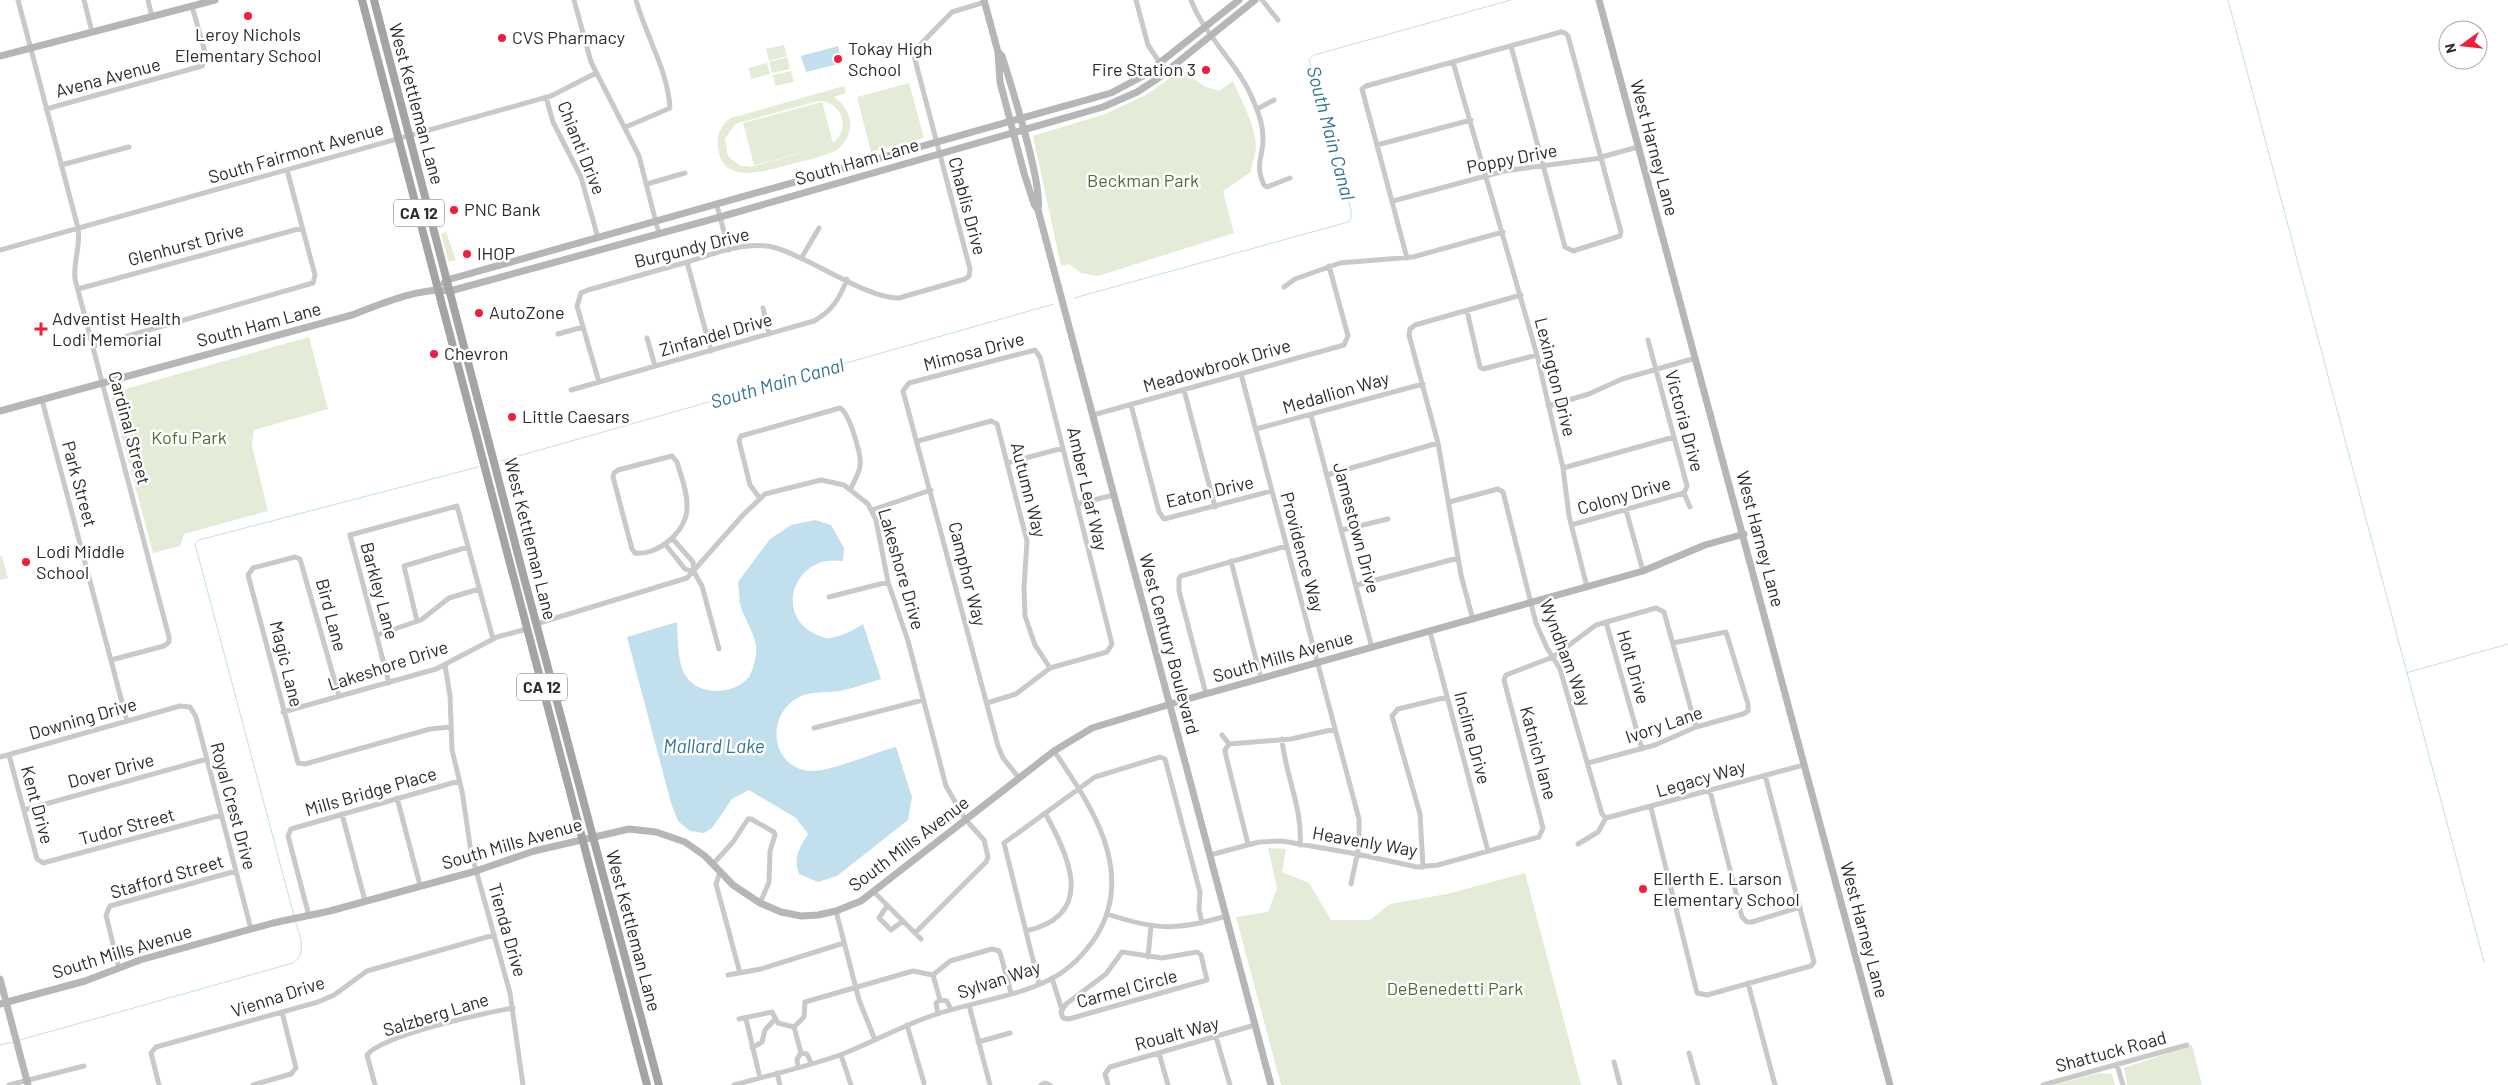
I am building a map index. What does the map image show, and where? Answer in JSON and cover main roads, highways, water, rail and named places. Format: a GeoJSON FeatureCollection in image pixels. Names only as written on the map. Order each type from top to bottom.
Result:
{"type":"FeatureCollection","features":[{"type":"Feature","properties":{"kind":"main road","name":"West Kettleman Lane"},"geometry":{"type":"LineString","coordinates":[[362,0],[647,1085]]}},
{"type":"Feature","properties":{"kind":"main road","name":"West Kettleman Lane"},"geometry":{"type":"LineString","coordinates":[[374,0],[536,624],[659,1085]]}},
{"type":"Feature","properties":{"kind":"main road"},"geometry":{"type":"LineString","coordinates":[[511,566],[517,574],[530,621],[536,624]]}},
{"type":"Feature","properties":{"kind":"main road"},"geometry":{"type":"LineString","coordinates":[[527,628],[532,631],[546,682],[553,688]]}},
{"type":"Feature","properties":{"kind":"water"},"geometry":{"type":"Polygon","coordinates":[[[838,46],[842,63],[806,72],[801,56],[838,46]]]}},
{"type":"Feature","properties":{"kind":"water","name":"Mallard Lake"},"geometry":{"type":"Polygon","coordinates":[[[815,520],[831,525],[844,548],[843,561],[822,562],[808,570],[800,579],[795,589],[794,611],[799,622],[808,630],[827,638],[852,631],[863,624],[881,679],[840,691],[814,693],[799,697],[780,716],[777,728],[777,741],[781,752],[788,762],[798,768],[812,771],[841,765],[896,747],[912,797],[908,820],[837,876],[818,882],[799,874],[797,858],[808,834],[796,818],[749,790],[732,799],[712,828],[704,833],[690,831],[678,821],[671,803],[627,637],[677,622],[678,649],[682,669],[691,682],[707,690],[716,691],[725,690],[742,683],[749,677],[756,657],[756,649],[753,636],[740,604],[738,582],[770,539],[791,525],[815,520]]]}},
{"type":"Feature","properties":{"kind":"waterway","name":"South Main Canal"},"geometry":{"type":"LineString","coordinates":[[1074,298],[1348,222],[1351,218],[1351,210],[1309,59],[1314,55],[1511,0]]}},
{"type":"Feature","properties":{"kind":"waterway"},"geometry":{"type":"LineString","coordinates":[[2228,0],[2484,962]]}},
{"type":"Feature","properties":{"kind":"waterway","name":"South Main Canal"},"geometry":{"type":"LineString","coordinates":[[501,461],[1054,304]]}},
{"type":"Feature","properties":{"kind":"waterway"},"geometry":{"type":"LineString","coordinates":[[294,916],[195,544],[199,540],[478,467]]}},
{"type":"Feature","properties":{"kind":"waterway"},"geometry":{"type":"LineString","coordinates":[[2406,673],[2508,644]]}},
{"type":"Feature","properties":{"kind":"waterway"},"geometry":{"type":"LineString","coordinates":[[20,1040],[293,963],[298,959],[301,949],[295,920]]}},
{"type":"Feature","properties":{"kind":"waterway"},"geometry":{"type":"LineString","coordinates":[[0,1045],[14,1042]]}},
{"type":"Feature","properties":{"kind":"place","name":"Leroy Nichols Elementary School"},"geometry":{"type":"Point","coordinates":[248,16]}},
{"type":"Feature","properties":{"kind":"place","name":"CVS Pharmacy"},"geometry":{"type":"Point","coordinates":[502,38]}},
{"type":"Feature","properties":{"kind":"place","name":"Tokay High School"},"geometry":{"type":"Point","coordinates":[838,59]}},
{"type":"Feature","properties":{"kind":"place","name":"Fire Station 3"},"geometry":{"type":"Point","coordinates":[1206,70]}},
{"type":"Feature","properties":{"kind":"place","name":"PNC Bank"},"geometry":{"type":"Point","coordinates":[454,210]}},
{"type":"Feature","properties":{"kind":"place","name":"IHOP"},"geometry":{"type":"Point","coordinates":[467,254]}},
{"type":"Feature","properties":{"kind":"place","name":"AutoZone"},"geometry":{"type":"Point","coordinates":[479,313]}},
{"type":"Feature","properties":{"kind":"place","name":"Adventist Health Lodi Memorial"},"geometry":{"type":"Point","coordinates":[41,329]}},
{"type":"Feature","properties":{"kind":"place","name":"Chevron"},"geometry":{"type":"Point","coordinates":[434,354]}},
{"type":"Feature","properties":{"kind":"place","name":"Little Caesars"},"geometry":{"type":"Point","coordinates":[512,417]}},
{"type":"Feature","properties":{"kind":"place","name":"Lodi Middle School"},"geometry":{"type":"Point","coordinates":[26,562]}},
{"type":"Feature","properties":{"kind":"place","name":"Ellerth E. Larson Elementary School"},"geometry":{"type":"Point","coordinates":[1643,889]}},
{"type":"Feature","properties":{"kind":"park label","name":"Beckman Park"},"geometry":{"type":"Point","coordinates":[1143,181]}},
{"type":"Feature","properties":{"kind":"park label","name":"Kofu Park"},"geometry":{"type":"Point","coordinates":[189,438]}},
{"type":"Feature","properties":{"kind":"park label","name":"DeBenedetti Park"},"geometry":{"type":"Point","coordinates":[1455,989]}}]}
